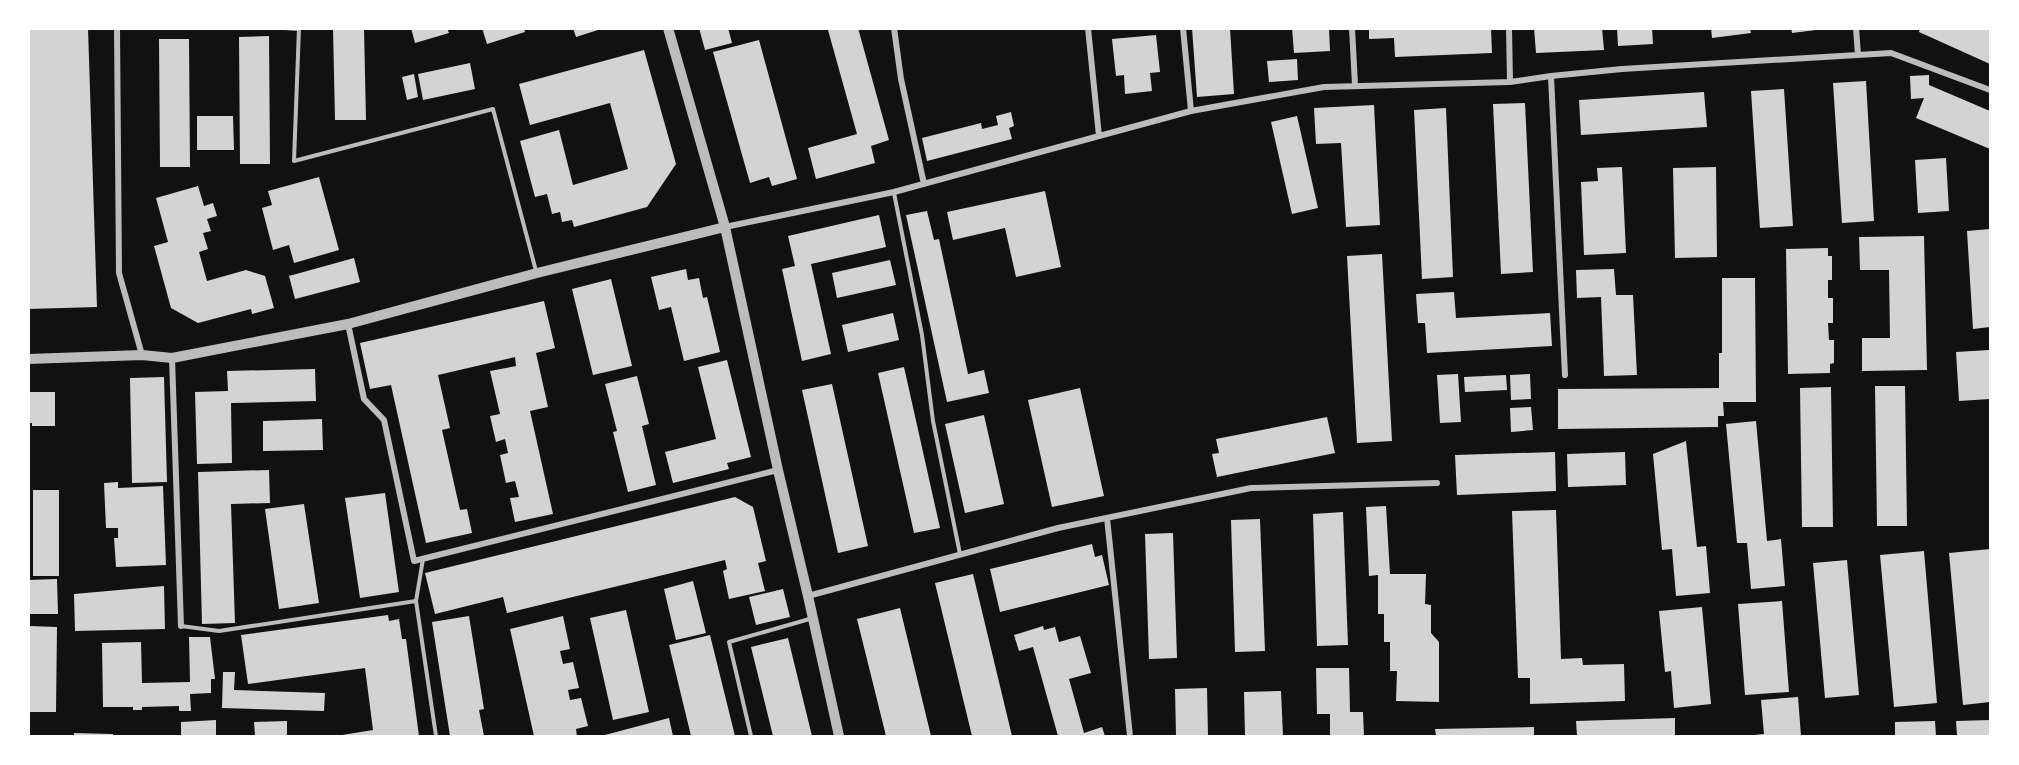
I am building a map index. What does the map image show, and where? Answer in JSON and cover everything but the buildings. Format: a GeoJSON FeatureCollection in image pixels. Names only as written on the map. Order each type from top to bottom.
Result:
{"type":"FeatureCollection","features":[{"type":"Feature","properties":{"kind":"street"},"geometry":{"type":"LineString","coordinates":[[117,28],[118,273],[142,355]]}},
{"type":"Feature","properties":{"kind":"street"},"geometry":{"type":"LineString","coordinates":[[668,28],[725,227],[839,736]]}},
{"type":"Feature","properties":{"kind":"street"},"geometry":{"type":"LineString","coordinates":[[894,28],[901,78],[924,184]]}},
{"type":"Feature","properties":{"kind":"street"},"geometry":{"type":"LineString","coordinates":[[1088,28],[1099,136]]}},
{"type":"Feature","properties":{"kind":"street"},"geometry":{"type":"LineString","coordinates":[[1183,28],[1191,111]]}},
{"type":"Feature","properties":{"kind":"street"},"geometry":{"type":"LineString","coordinates":[[1352,28],[1355,85]]}},
{"type":"Feature","properties":{"kind":"street"},"geometry":{"type":"LineString","coordinates":[[1509,28],[1510,82]]}},
{"type":"Feature","properties":{"kind":"street"},"geometry":{"type":"LineString","coordinates":[[1856,28],[1857,55]]}},
{"type":"Feature","properties":{"kind":"street"},"geometry":{"type":"LineString","coordinates":[[28,359],[142,355],[172,358],[348,324],[537,273],[725,227],[894,192],[1191,111],[1324,87],[1510,82],[1622,69],[1891,53],[1990,90]]}},
{"type":"Feature","properties":{"kind":"street"},"geometry":{"type":"LineString","coordinates":[[1551,76],[1565,375]]}},
{"type":"Feature","properties":{"kind":"street"},"geometry":{"type":"LineString","coordinates":[[348,324],[364,399],[384,420],[414,561],[778,470]]}},
{"type":"Feature","properties":{"kind":"street"},"geometry":{"type":"LineString","coordinates":[[172,358],[181,626]]}},
{"type":"Feature","properties":{"kind":"street"},"geometry":{"type":"LineString","coordinates":[[808,596],[1058,528],[1251,488],[1437,483]]}},
{"type":"Feature","properties":{"kind":"street"},"geometry":{"type":"LineString","coordinates":[[1107,518],[1130,736]]}},
{"type":"Feature","properties":{"kind":"lane"},"geometry":{"type":"LineString","coordinates":[[283,28],[299,29],[294,161],[493,108],[537,273]]}},
{"type":"Feature","properties":{"kind":"lane"},"geometry":{"type":"LineString","coordinates":[[894,192],[922,334],[933,421],[960,555]]}},
{"type":"Feature","properties":{"kind":"lane"},"geometry":{"type":"LineString","coordinates":[[423,559],[416,601],[436,736]]}},
{"type":"Feature","properties":{"kind":"lane"},"geometry":{"type":"LineString","coordinates":[[181,626],[219,631],[416,601]]}},
{"type":"Feature","properties":{"kind":"lane"},"geometry":{"type":"LineString","coordinates":[[751,736],[729,642],[813,618]]}}]}
